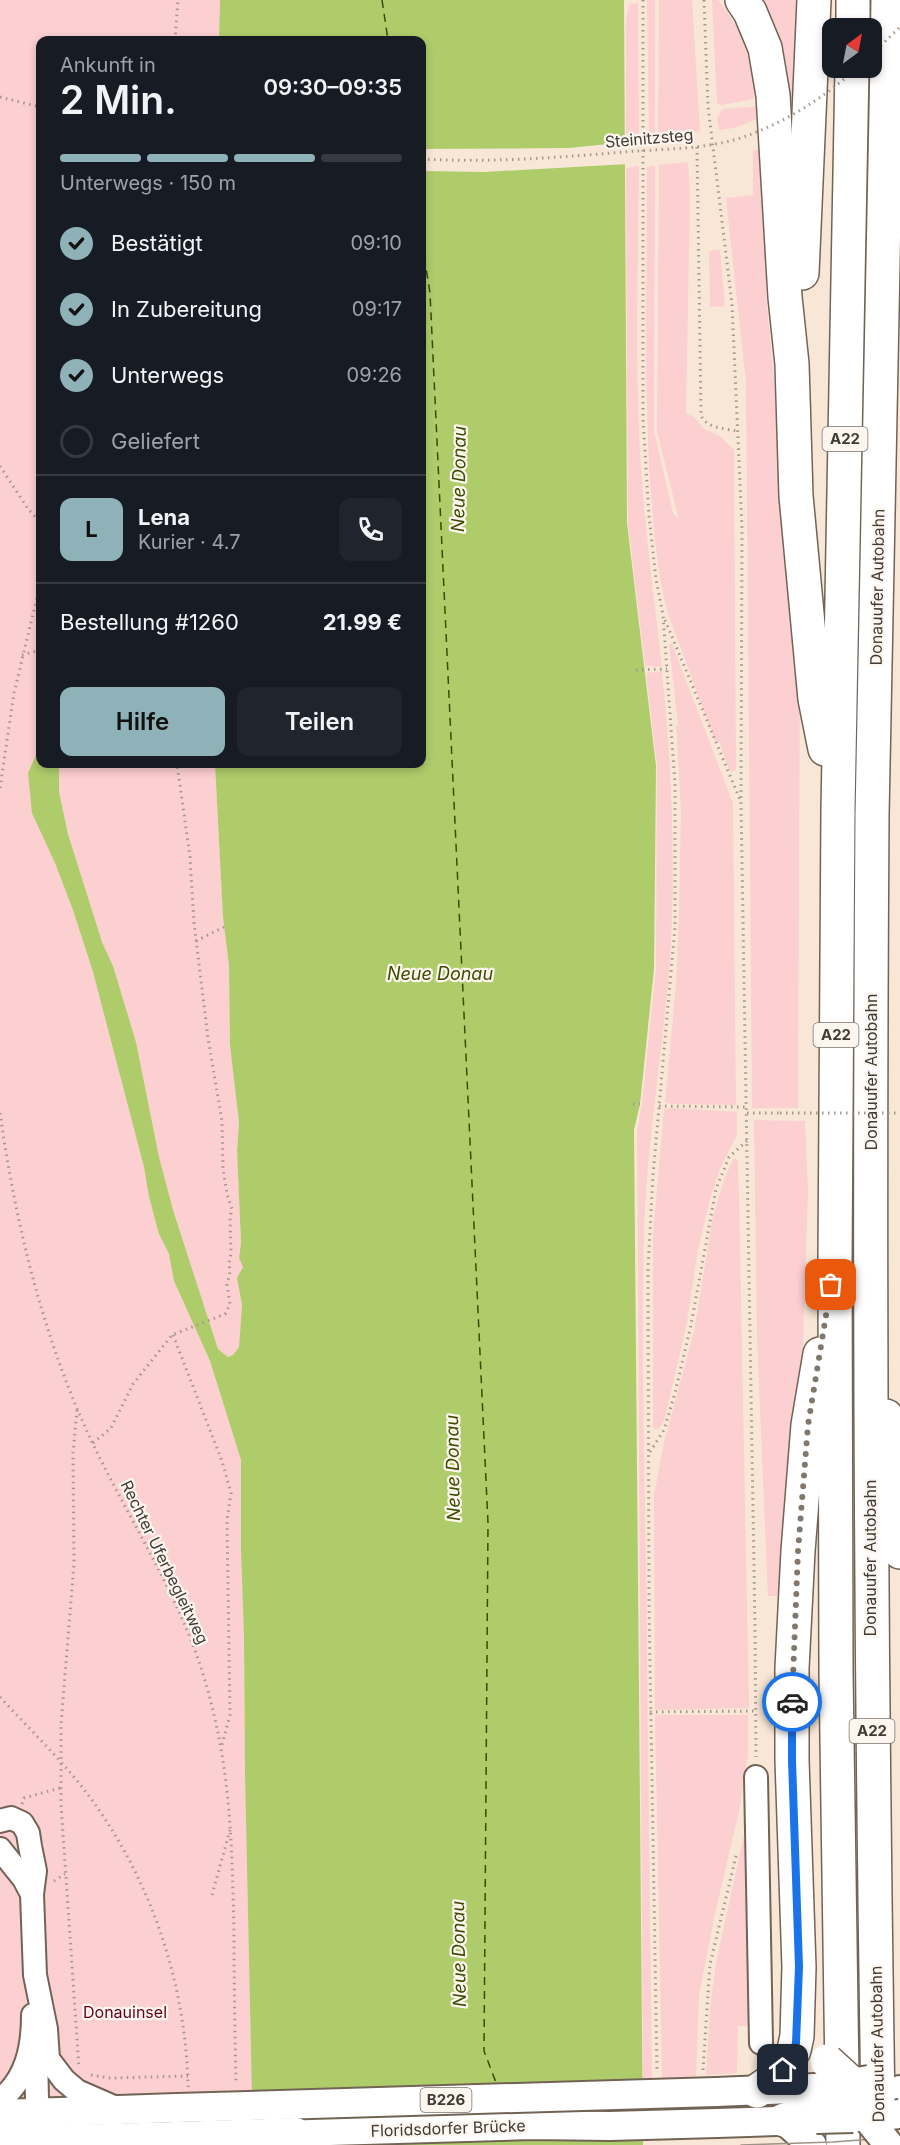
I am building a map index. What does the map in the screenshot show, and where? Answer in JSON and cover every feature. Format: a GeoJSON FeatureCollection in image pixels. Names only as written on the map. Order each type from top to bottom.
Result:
{"type":"FeatureCollection","features":[{"type":"Feature","properties":{"kind":"highway"},"geometry":{"type":"LineString","coordinates":[[742,0],[759,30],[768,58],[773,94],[785,297],[792,364],[796,496],[815,699],[838,810]]}},
{"type":"Feature","properties":{"kind":"highway"},"geometry":{"type":"LineString","coordinates":[[792,364],[802,269],[814,0]]}},
{"type":"Feature","properties":{"kind":"highway"},"geometry":{"type":"LineString","coordinates":[[853,0],[853,18]]}},
{"type":"Feature","properties":{"kind":"highway","name":"Donauufer Autobahn"},"geometry":{"type":"LineString","coordinates":[[850,2105],[871,1672],[869,1318],[872,809],[888,0]]}},
{"type":"Feature","properties":{"kind":"highway","name":"A22"},"geometry":{"type":"LineString","coordinates":[[850,2105],[836,1672],[835,1261],[838,810],[852,78]]}},
{"type":"Feature","properties":{"kind":"highway"},"geometry":{"type":"LineString","coordinates":[[885,162],[900,114]]}},
{"type":"Feature","properties":{"kind":"highway"},"geometry":{"type":"LineString","coordinates":[[757,2091],[783,2070],[794,2050],[797,2036],[799,1967],[792,1760],[792,1668],[797,1563],[808,1425],[835,1261]]}},
{"type":"Feature","properties":{"kind":"highway"},"geometry":{"type":"LineString","coordinates":[[869,1318],[893,1458],[900,1552]]}},
{"type":"Feature","properties":{"kind":"highway"},"geometry":{"type":"LineString","coordinates":[[799,1967],[813,2033],[850,2105],[900,2052]]}},
{"type":"Feature","properties":{"kind":"main road","name":"B226"},"geometry":{"type":"LineString","coordinates":[[709,2086],[850,2105]]}},
{"type":"Feature","properties":{"kind":"main road","name":"Floridsdorfer Brücke"},"geometry":{"type":"LineString","coordinates":[[0,2141],[63,2139],[177,2122],[709,2086]]}},
{"type":"Feature","properties":{"kind":"main road","name":"Floridsdorfer Brücke"},"geometry":{"type":"LineString","coordinates":[[0,2114],[121,2109],[177,2122],[610,2126],[717,2123],[850,2105]]}},
{"type":"Feature","properties":{"kind":"main road"},"geometry":{"type":"LineString","coordinates":[[831,2145],[850,2105],[889,2145]]}},
{"type":"Feature","properties":{"kind":"lane"},"geometry":{"type":"LineString","coordinates":[[756,1777],[761,2043]]}},
{"type":"Feature","properties":{"kind":"lane"},"geometry":{"type":"LineString","coordinates":[[0,2100],[21,2076],[27,2062],[33,2036],[36,1980],[32,1894],[35,1870],[26,1828],[8,1820]]}},
{"type":"Feature","properties":{"kind":"lane"},"geometry":{"type":"LineString","coordinates":[[0,1849],[24,1879],[32,1894]]}},
{"type":"Feature","properties":{"kind":"lane"},"geometry":{"type":"LineString","coordinates":[[0,2130],[31,2127],[43,2113],[50,2097],[46,2029],[36,1980]]}},
{"type":"Feature","properties":{"kind":"lane"},"geometry":{"type":"LineString","coordinates":[[33,2036],[37,2057],[37,2100],[50,2128],[63,2139]]}},
{"type":"Feature","properties":{"kind":"lane"},"geometry":{"type":"LineString","coordinates":[[48,2059],[64,2080],[77,2091],[89,2098],[121,2109]]}},
{"type":"Feature","properties":{"kind":"path"},"geometry":{"type":"LineString","coordinates":[[175,36],[178,0]]}},
{"type":"Feature","properties":{"kind":"path"},"geometry":{"type":"LineString","coordinates":[[643,0],[643,419],[649,516],[656,579],[663,615],[675,784],[675,927],[658,1106],[648,1268],[650,1712],[657,2073]]}},
{"type":"Feature","properties":{"kind":"path"},"geometry":{"type":"LineString","coordinates":[[704,0],[708,106],[732,304],[742,528],[741,803],[756,1777]]}},
{"type":"Feature","properties":{"kind":"path"},"geometry":{"type":"LineString","coordinates":[[882,44],[900,27]]}},
{"type":"Feature","properties":{"kind":"path","name":"Steinitzsteg"},"geometry":{"type":"LineString","coordinates":[[426,159],[553,157],[697,147],[747,136],[790,116],[834,89],[846,78]]}},
{"type":"Feature","properties":{"kind":"path"},"geometry":{"type":"LineString","coordinates":[[0,97],[36,106]]}},
{"type":"Feature","properties":{"kind":"path"},"geometry":{"type":"LineString","coordinates":[[697,147],[701,415],[704,421],[711,426],[736,430]]}},
{"type":"Feature","properties":{"kind":"path"},"geometry":{"type":"LineString","coordinates":[[0,466],[36,518]]}},
{"type":"Feature","properties":{"kind":"path"},"geometry":{"type":"LineString","coordinates":[[0,788],[12,702],[36,601]]}},
{"type":"Feature","properties":{"kind":"path"},"geometry":{"type":"LineString","coordinates":[[663,615],[741,803]]}},
{"type":"Feature","properties":{"kind":"path"},"geometry":{"type":"LineString","coordinates":[[22,655],[36,651]]}},
{"type":"Feature","properties":{"kind":"path"},"geometry":{"type":"LineString","coordinates":[[636,670],[667,669]]}},
{"type":"Feature","properties":{"kind":"path"},"geometry":{"type":"LineString","coordinates":[[93,1443],[111,1428],[133,1384],[172,1335],[225,1314],[230,1304],[227,1284],[230,1272],[228,1263],[231,1254],[230,1217],[232,1209],[223,1168],[222,1121],[208,1038],[194,923],[190,857],[178,768]]}},
{"type":"Feature","properties":{"kind":"path"},"geometry":{"type":"LineString","coordinates":[[196,941],[224,927]]}},
{"type":"Feature","properties":{"kind":"path"},"geometry":{"type":"LineString","coordinates":[[633,1104],[640,1104]]}},
{"type":"Feature","properties":{"kind":"path"},"geometry":{"type":"LineString","coordinates":[[658,1106],[747,1107]]}},
{"type":"Feature","properties":{"kind":"path","name":"Rechter Uferbegleitweg"},"geometry":{"type":"LineString","coordinates":[[0,1113],[16,1208],[29,1265],[52,1342],[93,1443],[181,1616],[203,1675],[222,1747],[231,1825],[236,2090]]}},
{"type":"Feature","properties":{"kind":"path"},"geometry":{"type":"LineString","coordinates":[[747,1113],[900,1113]]}},
{"type":"Feature","properties":{"kind":"path"},"geometry":{"type":"LineString","coordinates":[[649,1454],[664,1430],[675,1393],[691,1325],[716,1189],[729,1157],[747,1141]]}},
{"type":"Feature","properties":{"kind":"path"},"geometry":{"type":"LineString","coordinates":[[172,1335],[222,1461],[231,1493],[227,1520],[230,1715],[222,1747]]}},
{"type":"Feature","properties":{"kind":"path"},"geometry":{"type":"LineString","coordinates":[[77,1408],[73,1453],[74,1563],[60,1763],[80,2072]]}},
{"type":"Feature","properties":{"kind":"path"},"geometry":{"type":"LineString","coordinates":[[0,1697],[87,1794],[128,1858],[145,1895],[174,1974],[186,2043]]}},
{"type":"Feature","properties":{"kind":"path"},"geometry":{"type":"LineString","coordinates":[[650,1712],[756,1711]]}},
{"type":"Feature","properties":{"kind":"path"},"geometry":{"type":"LineString","coordinates":[[8,1820],[24,1798],[61,1788]]}},
{"type":"Feature","properties":{"kind":"path"},"geometry":{"type":"LineString","coordinates":[[212,1895],[231,1825]]}},
{"type":"Feature","properties":{"kind":"path"},"geometry":{"type":"LineString","coordinates":[[709,2086],[703,2058],[710,1964],[737,1849]]}},
{"type":"Feature","properties":{"kind":"path"},"geometry":{"type":"LineString","coordinates":[[89,2074],[110,2078],[188,2076]]}},
{"type":"Feature","properties":{"kind":"green space","name":"Donauinsel"},"geometry":{"type":"Polygon","coordinates":[[[0,0],[220,0],[219,36],[36,36],[36,768],[38,768],[55,863],[93,972],[144,1167],[159,1234],[169,1254],[174,1281],[210,1361],[241,1460],[253,2145],[0,2145],[0,0]]]}},
{"type":"Feature","properties":{"kind":"green space"},"geometry":{"type":"Polygon","coordinates":[[[647,0],[655,0],[655,138],[649,139],[647,0]]]}},
{"type":"Feature","properties":{"kind":"green space"},"geometry":{"type":"Polygon","coordinates":[[[659,0],[692,0],[700,131],[658,138],[659,0]]]}},
{"type":"Feature","properties":{"kind":"green space"},"geometry":{"type":"Polygon","coordinates":[[[712,0],[718,0],[740,34],[749,58],[758,98],[722,105],[717,103],[712,0]]]}},
{"type":"Feature","properties":{"kind":"green space"},"geometry":{"type":"Polygon","coordinates":[[[756,0],[799,0],[801,97],[785,105],[756,0]]]}},
{"type":"Feature","properties":{"kind":"green space"},"geometry":{"type":"Polygon","coordinates":[[[638,3],[639,139],[626,141],[626,21],[629,4],[638,3]]]}},
{"type":"Feature","properties":{"kind":"green space"},"geometry":{"type":"Polygon","coordinates":[[[761,106],[765,116],[734,128],[719,130],[717,119],[722,109],[761,106]]]}},
{"type":"Feature","properties":{"kind":"green space"},"geometry":{"type":"Polygon","coordinates":[[[768,146],[766,294],[800,658],[798,1108],[752,1108],[746,383],[726,198],[753,195],[753,151],[768,146]]]}},
{"type":"Feature","properties":{"kind":"green space"},"geometry":{"type":"Polygon","coordinates":[[[688,162],[690,196],[686,413],[694,417],[704,429],[720,436],[734,450],[736,770],[732,772],[729,770],[720,744],[722,743],[715,741],[667,611],[655,542],[649,469],[646,376],[647,167],[655,166],[654,431],[673,513],[679,520],[657,431],[659,165],[688,162]]]}},
{"type":"Feature","properties":{"kind":"green space"},"geometry":{"type":"Polygon","coordinates":[[[639,166],[638,417],[647,534],[662,667],[645,666],[628,523],[626,168],[639,166]]]}},
{"type":"Feature","properties":{"kind":"green space"},"geometry":{"type":"Polygon","coordinates":[[[720,250],[725,306],[710,307],[709,251],[720,250]]]}},
{"type":"Feature","properties":{"kind":"green space"},"geometry":{"type":"Polygon","coordinates":[[[669,644],[672,644],[733,803],[736,1105],[665,1102],[676,985],[681,810],[676,725],[681,726],[678,724],[669,644]]]}},
{"type":"Feature","properties":{"kind":"green space"},"geometry":{"type":"Polygon","coordinates":[[[662,671],[671,780],[673,889],[670,961],[648,1163],[644,1230],[643,1396],[652,2081],[643,2081],[637,1131],[656,969],[657,766],[646,673],[662,671]]]}},
{"type":"Feature","properties":{"kind":"green space"},"geometry":{"type":"Polygon","coordinates":[[[59,768],[215,768],[223,917],[229,966],[230,1045],[239,1123],[237,1151],[241,1243],[239,1258],[243,1267],[237,1279],[242,1305],[239,1347],[233,1355],[228,1357],[218,1349],[173,1210],[159,1157],[136,1042],[68,834],[59,792],[59,768]]]}},
{"type":"Feature","properties":{"kind":"green space"},"geometry":{"type":"Polygon","coordinates":[[[664,1109],[737,1112],[737,1135],[720,1169],[710,1199],[698,1250],[686,1328],[664,1421],[659,1429],[653,1428],[653,1235],[664,1109]]]}},
{"type":"Feature","properties":{"kind":"green space"},"geometry":{"type":"Polygon","coordinates":[[[754,1120],[805,1121],[808,1191],[801,1404],[780,1596],[768,1596],[757,1338],[754,1120]]]}},
{"type":"Feature","properties":{"kind":"green space"},"geometry":{"type":"Polygon","coordinates":[[[734,1158],[738,1161],[739,1196],[749,1708],[655,1710],[654,1496],[664,1442],[694,1331],[713,1216],[725,1177],[734,1158]]]}},
{"type":"Feature","properties":{"kind":"green space"},"geometry":{"type":"Polygon","coordinates":[[[655,1715],[748,1715],[748,1755],[739,1811],[714,1918],[699,1996],[696,2076],[662,2078],[655,1715]]]}},
{"type":"Feature","properties":{"kind":"green space"},"geometry":{"type":"Polygon","coordinates":[[[747,1821],[750,2026],[738,2026],[737,2073],[706,2075],[710,2008],[716,1963],[747,1821]]]}},
{"type":"Feature","properties":{"kind":"water","name":"Neue Donau"},"geometry":{"type":"Polygon","coordinates":[[[220,0],[624,0],[627,523],[656,766],[654,969],[640,1104],[634,1130],[643,2145],[253,2145],[241,1460],[210,1361],[174,1281],[169,1254],[159,1234],[144,1167],[93,972],[55,863],[32,813],[28,773],[36,755],[36,768],[59,768],[59,792],[68,834],[136,1042],[159,1157],[173,1210],[218,1349],[228,1357],[233,1355],[239,1347],[242,1305],[237,1278],[243,1267],[239,1258],[241,1243],[237,1151],[239,1123],[230,1045],[229,966],[223,917],[215,768],[426,768],[426,36],[219,36],[220,0]]]}},
{"type":"Feature","properties":{"kind":"pier"},"geometry":{"type":"Polygon","coordinates":[[[628,142],[628,164],[484,172],[426,171],[426,149],[569,148],[628,142]]]}},
{"type":"Feature","properties":{"kind":"ferry route"},"geometry":{"type":"LineString","coordinates":[[382,0],[387,36]]}},
{"type":"Feature","properties":{"kind":"ferry route"},"geometry":{"type":"LineString","coordinates":[[426,268],[430,293],[488,1523],[484,2051],[497,2085]]}},
{"type":"Feature","properties":{"kind":"tram line"},"geometry":{"type":"LineString","coordinates":[[741,2145],[900,2137]]}},
{"type":"Feature","properties":{"kind":"way so far"},"geometry":{"type":"LineString","coordinates":[[792,1702],[798,1551],[808,1425],[831,1285]]}},
{"type":"Feature","properties":{"kind":"route"},"geometry":{"type":"LineString","coordinates":[[783,2070],[790,2060],[796,2043],[799,1967],[792,1702]]}}]}
